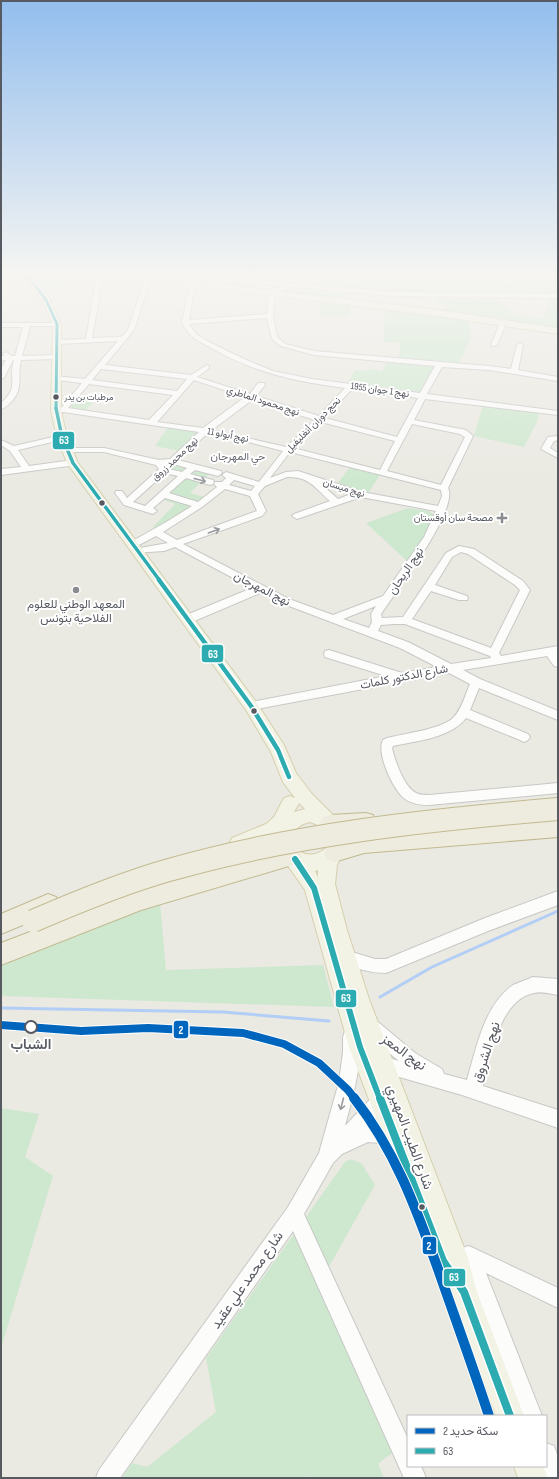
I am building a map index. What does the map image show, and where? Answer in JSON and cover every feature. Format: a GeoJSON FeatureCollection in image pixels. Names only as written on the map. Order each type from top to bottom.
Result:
{"type":"FeatureCollection","features":[{"type":"Feature","properties":{"kind":"highway"},"geometry":{"type":"LineString","coordinates":[[329,822],[374,821],[558,802]]}},
{"type":"Feature","properties":{"kind":"highway"},"geometry":{"type":"LineString","coordinates":[[1,944],[34,926],[112,890],[168,871],[247,850],[330,835],[491,815],[558,809]]}},
{"type":"Feature","properties":{"kind":"highway"},"geometry":{"type":"LineString","coordinates":[[1,932],[34,926],[180,878],[249,860],[355,840],[404,837],[558,820]]}},
{"type":"Feature","properties":{"kind":"highway"},"geometry":{"type":"LineString","coordinates":[[333,854],[364,844],[558,828]]}},
{"type":"Feature","properties":{"kind":"highway"},"geometry":{"type":"LineString","coordinates":[[1,924],[52,902],[141,870],[199,852],[238,844],[286,829]]}},
{"type":"Feature","properties":{"kind":"highway"},"geometry":{"type":"LineString","coordinates":[[1,954],[140,900],[214,878],[294,858]]}},
{"type":"Feature","properties":{"kind":"main road"},"geometry":{"type":"LineString","coordinates":[[58,344],[57,378],[62,437],[73,463],[251,706],[278,750],[289,777],[306,799],[337,832],[338,840],[333,854],[325,860],[316,863],[307,863],[294,858]]}},
{"type":"Feature","properties":{"kind":"main road"},"geometry":{"type":"LineString","coordinates":[[289,777],[291,810],[283,840],[285,848],[308,877],[314,888],[360,1047],[386,1095],[396,1142],[455,1258],[464,1292],[510,1415]]}},
{"type":"Feature","properties":{"kind":"main road"},"geometry":{"type":"LineString","coordinates":[[238,844],[272,829],[280,822],[290,803]]}},
{"type":"Feature","properties":{"kind":"main road"},"geometry":{"type":"LineString","coordinates":[[286,829],[294,820],[306,815],[319,816],[329,822]]}},
{"type":"Feature","properties":{"kind":"main road","name":"شارع الطيب المهيري"},"geometry":{"type":"LineString","coordinates":[[333,854],[328,865],[326,884],[330,906],[345,957],[383,1065],[386,1095],[455,1258]]}},
{"type":"Feature","properties":{"kind":"main road"},"geometry":{"type":"LineString","coordinates":[[528,1467],[533,1478]]}},
{"type":"Feature","properties":{"kind":"street"},"geometry":{"type":"LineString","coordinates":[[1,407],[13,396],[16,390],[15,372],[22,344]]}},
{"type":"Feature","properties":{"kind":"street"},"geometry":{"type":"LineString","coordinates":[[60,411],[120,344]]}},
{"type":"Feature","properties":{"kind":"street","name":"نهج 1 جوان 1955"},"geometry":{"type":"LineString","coordinates":[[209,344],[234,358],[258,368],[286,376],[423,397],[558,413]]}},
{"type":"Feature","properties":{"kind":"street"},"geometry":{"type":"LineString","coordinates":[[282,344],[314,353],[439,365],[488,368],[558,379]]}},
{"type":"Feature","properties":{"kind":"street"},"geometry":{"type":"LineString","coordinates":[[514,372],[520,345]]}},
{"type":"Feature","properties":{"kind":"street"},"geometry":{"type":"LineString","coordinates":[[1,352],[10,358]]}},
{"type":"Feature","properties":{"kind":"street"},"geometry":{"type":"LineString","coordinates":[[1,358],[57,357]]}},
{"type":"Feature","properties":{"kind":"street"},"geometry":{"type":"LineString","coordinates":[[1,376],[10,358]]}},
{"type":"Feature","properties":{"kind":"street"},"geometry":{"type":"LineString","coordinates":[[382,473],[439,365]]}},
{"type":"Feature","properties":{"kind":"street","name":"نهج محمود الماطري"},"geometry":{"type":"LineString","coordinates":[[100,367],[194,378],[319,419],[400,440]]}},
{"type":"Feature","properties":{"kind":"street"},"geometry":{"type":"LineString","coordinates":[[151,423],[198,373],[207,367]]}},
{"type":"Feature","properties":{"kind":"street"},"geometry":{"type":"LineString","coordinates":[[57,378],[178,393]]}},
{"type":"Feature","properties":{"kind":"street","name":"نهج محمد زروق"},"geometry":{"type":"LineString","coordinates":[[172,461],[205,431],[252,396],[261,385]]}},
{"type":"Feature","properties":{"kind":"street","name":"نحج دوران أنغليفيل"},"geometry":{"type":"LineString","coordinates":[[261,484],[288,449],[332,408],[351,386]]}},
{"type":"Feature","properties":{"kind":"street","name":"نهج أبولو 11"},"geometry":{"type":"LineString","coordinates":[[60,411],[205,431],[288,449],[444,488]]}},
{"type":"Feature","properties":{"kind":"street","name":"نهج الريحان"},"geometry":{"type":"LineString","coordinates":[[372,632],[377,622],[376,614],[435,525],[446,496],[444,488],[469,436],[463,432],[410,421]]}},
{"type":"Feature","properties":{"kind":"street"},"geometry":{"type":"LineString","coordinates":[[13,449],[62,437]]}},
{"type":"Feature","properties":{"kind":"street"},"geometry":{"type":"LineString","coordinates":[[558,438],[551,440],[545,448],[547,451],[558,456]]}},
{"type":"Feature","properties":{"kind":"street"},"geometry":{"type":"LineString","coordinates":[[1,442],[13,449],[27,469]]}},
{"type":"Feature","properties":{"kind":"street"},"geometry":{"type":"LineString","coordinates":[[67,450],[104,450],[161,466],[184,476],[253,494],[262,511],[259,514],[164,548],[135,548]]}},
{"type":"Feature","properties":{"kind":"street"},"geometry":{"type":"LineString","coordinates":[[161,466],[172,461],[261,484],[253,494]]}},
{"type":"Feature","properties":{"kind":"street"},"geometry":{"type":"LineString","coordinates":[[1,472],[73,463]]}},
{"type":"Feature","properties":{"kind":"street","name":"نهج محمد زروق"},"geometry":{"type":"LineString","coordinates":[[127,503],[161,466]]}},
{"type":"Feature","properties":{"kind":"street"},"geometry":{"type":"LineString","coordinates":[[119,493],[127,503],[150,510],[162,494],[193,467]]}},
{"type":"Feature","properties":{"kind":"street","name":"نهج ميسان"},"geometry":{"type":"LineString","coordinates":[[261,484],[290,474],[309,477],[360,494],[441,509]]}},
{"type":"Feature","properties":{"kind":"street"},"geometry":{"type":"LineString","coordinates":[[135,548],[148,537],[198,505],[225,475]]}},
{"type":"Feature","properties":{"kind":"street"},"geometry":{"type":"LineString","coordinates":[[309,477],[336,502]]}},
{"type":"Feature","properties":{"kind":"street"},"geometry":{"type":"LineString","coordinates":[[162,494],[198,505]]}},
{"type":"Feature","properties":{"kind":"street"},"geometry":{"type":"LineString","coordinates":[[297,516],[360,494]]}},
{"type":"Feature","properties":{"kind":"street","name":"نهج المهرجان"},"geometry":{"type":"LineString","coordinates":[[156,532],[193,554],[292,604],[372,632],[414,649],[476,682],[558,716]]}},
{"type":"Feature","properties":{"kind":"street"},"geometry":{"type":"LineString","coordinates":[[148,537],[164,548]]}},
{"type":"Feature","properties":{"kind":"street","name":"نهج المهرجان"},"geometry":{"type":"LineString","coordinates":[[164,548],[193,554]]}},
{"type":"Feature","properties":{"kind":"street"},"geometry":{"type":"LineString","coordinates":[[377,622],[394,620],[406,621],[496,656],[525,592],[523,586],[471,551],[462,549],[455,550],[449,555],[406,621]]}},
{"type":"Feature","properties":{"kind":"street"},"geometry":{"type":"LineString","coordinates":[[428,586],[463,598]]}},
{"type":"Feature","properties":{"kind":"street"},"geometry":{"type":"LineString","coordinates":[[188,619],[260,589]]}},
{"type":"Feature","properties":{"kind":"street"},"geometry":{"type":"LineString","coordinates":[[332,619],[387,598]]}},
{"type":"Feature","properties":{"kind":"street"},"geometry":{"type":"LineString","coordinates":[[554,651],[558,663]]}},
{"type":"Feature","properties":{"kind":"street","name":"شارع الدكتور كلمات"},"geometry":{"type":"LineString","coordinates":[[251,706],[450,668],[496,656],[554,651]]}},
{"type":"Feature","properties":{"kind":"street"},"geometry":{"type":"LineString","coordinates":[[328,654],[401,677]]}},
{"type":"Feature","properties":{"kind":"street"},"geometry":{"type":"LineString","coordinates":[[476,682],[464,712],[450,727],[387,743],[386,752],[392,768],[407,794],[418,799],[429,800],[558,788]]}},
{"type":"Feature","properties":{"kind":"street"},"geometry":{"type":"LineString","coordinates":[[464,712],[524,737]]}},
{"type":"Feature","properties":{"kind":"street"},"geometry":{"type":"LineString","coordinates":[[345,957],[375,966],[386,966],[485,925],[558,898]]}},
{"type":"Feature","properties":{"kind":"street","name":"نهج الشروق"},"geometry":{"type":"LineString","coordinates":[[468,1089],[499,1013],[507,1002],[521,990],[534,985],[558,987]]}},
{"type":"Feature","properties":{"kind":"street"},"geometry":{"type":"LineString","coordinates":[[324,1162],[340,1112],[352,1064],[350,1021],[345,996]]}},
{"type":"Feature","properties":{"kind":"street","name":"نهج المعز"},"geometry":{"type":"LineString","coordinates":[[369,1024],[408,1059],[468,1089]]}},
{"type":"Feature","properties":{"kind":"street","name":"نهج المعز"},"geometry":{"type":"LineString","coordinates":[[360,1047],[383,1065],[468,1089],[558,1119]]}},
{"type":"Feature","properties":{"kind":"street","name":"شارع محمد علي عقيد"},"geometry":{"type":"LineString","coordinates":[[107,1478],[294,1212],[324,1162],[386,1095]]}},
{"type":"Feature","properties":{"kind":"street"},"geometry":{"type":"LineString","coordinates":[[324,1162],[340,1148],[360,1136],[373,1133],[382,1134],[396,1142]]}},
{"type":"Feature","properties":{"kind":"street"},"geometry":{"type":"LineString","coordinates":[[294,1212],[407,1461]]}},
{"type":"Feature","properties":{"kind":"street"},"geometry":{"type":"LineString","coordinates":[[455,1258],[558,1298]]}},
{"type":"Feature","properties":{"kind":"street"},"geometry":{"type":"LineString","coordinates":[[455,1258],[532,1415]]}},
{"type":"Feature","properties":{"kind":"street"},"geometry":{"type":"LineString","coordinates":[[547,1457],[555,1478]]}},
{"type":"Feature","properties":{"kind":"street"},"geometry":{"type":"LineString","coordinates":[[410,1467],[415,1478]]}},
{"type":"Feature","properties":{"kind":"green space"},"geometry":{"type":"Polygon","coordinates":[[[400,344],[468,344],[459,364],[399,359],[400,344]]]}},
{"type":"Feature","properties":{"kind":"green space"},"geometry":{"type":"Polygon","coordinates":[[[387,362],[435,367],[422,392],[348,382],[355,370],[366,371],[368,369],[382,371],[387,362]]]}},
{"type":"Feature","properties":{"kind":"green space"},"geometry":{"type":"Polygon","coordinates":[[[76,397],[95,400],[84,412],[72,409],[69,406],[76,397]]]}},
{"type":"Feature","properties":{"kind":"green space"},"geometry":{"type":"Polygon","coordinates":[[[483,405],[539,412],[537,422],[524,447],[474,436],[483,405]]]}},
{"type":"Feature","properties":{"kind":"green space"},"geometry":{"type":"Polygon","coordinates":[[[168,427],[193,431],[196,434],[179,451],[155,446],[168,427]]]}},
{"type":"Feature","properties":{"kind":"green space"},"geometry":{"type":"Polygon","coordinates":[[[172,464],[210,473],[190,493],[205,497],[158,529],[153,527],[175,504],[161,499],[181,479],[162,473],[172,464]]]}},
{"type":"Feature","properties":{"kind":"green space"},"geometry":{"type":"Polygon","coordinates":[[[350,467],[380,475],[368,493],[338,483],[350,467]]]}},
{"type":"Feature","properties":{"kind":"green space"},"geometry":{"type":"Polygon","coordinates":[[[408,508],[429,511],[436,516],[419,547],[414,549],[416,552],[409,563],[366,523],[408,508]]]}},
{"type":"Feature","properties":{"kind":"green space"},"geometry":{"type":"Polygon","coordinates":[[[160,903],[166,970],[323,965],[334,1007],[1,996],[1,966],[160,903]]]}},
{"type":"Feature","properties":{"kind":"green space"},"geometry":{"type":"Polygon","coordinates":[[[1,1108],[39,1114],[25,1157],[53,1176],[1,1348],[1,1108]]]}},
{"type":"Feature","properties":{"kind":"green space"},"geometry":{"type":"Polygon","coordinates":[[[351,1159],[362,1164],[375,1185],[326,1272],[405,1443],[378,1464],[384,1478],[308,1478],[307,1476],[304,1478],[122,1478],[132,1463],[147,1467],[216,1412],[206,1358],[345,1162],[351,1159]]]}},
{"type":"Feature","properties":{"kind":"waterway"},"geometry":{"type":"LineString","coordinates":[[380,997],[432,967],[558,911]]}},
{"type":"Feature","properties":{"kind":"waterway"},"geometry":{"type":"LineString","coordinates":[[1,1008],[223,1012],[329,1021]]}},
{"type":"Feature","properties":{"kind":"rail line","name":"2"},"geometry":{"type":"LineString","coordinates":[[1,1025],[81,1031],[148,1028],[243,1033],[284,1044],[319,1063],[348,1090],[372,1121],[393,1156],[425,1232],[489,1415]]}},
{"type":"Feature","properties":{"kind":"transit line","name":"63"},"geometry":{"type":"LineString","coordinates":[[57,344],[56,411],[62,437],[73,463],[251,706],[278,750],[289,777]]}},
{"type":"Feature","properties":{"kind":"transit line","name":"63"},"geometry":{"type":"LineString","coordinates":[[295,859],[314,888],[360,1047],[443,1261],[464,1292],[510,1415]]}},
{"type":"Feature","properties":{"kind":"place","name":"مرطبات بن يدر"},"geometry":{"type":"Point","coordinates":[56,397]}},
{"type":"Feature","properties":{"kind":"place","name":"مصحة سان أوقستان"},"geometry":{"type":"Point","coordinates":[502,518]}},
{"type":"Feature","properties":{"kind":"place","name":"المعهد الوطني للعلوم الفلاحية بتونس"},"geometry":{"type":"Point","coordinates":[76,590]}},
{"type":"Feature","properties":{"kind":"place","name":"الشباب"},"geometry":{"type":"Point","coordinates":[31,1027]}},
{"type":"Feature","properties":{"kind":"district","name":"حي المهرجان"},"geometry":{"type":"Point","coordinates":[238,456]}}]}
